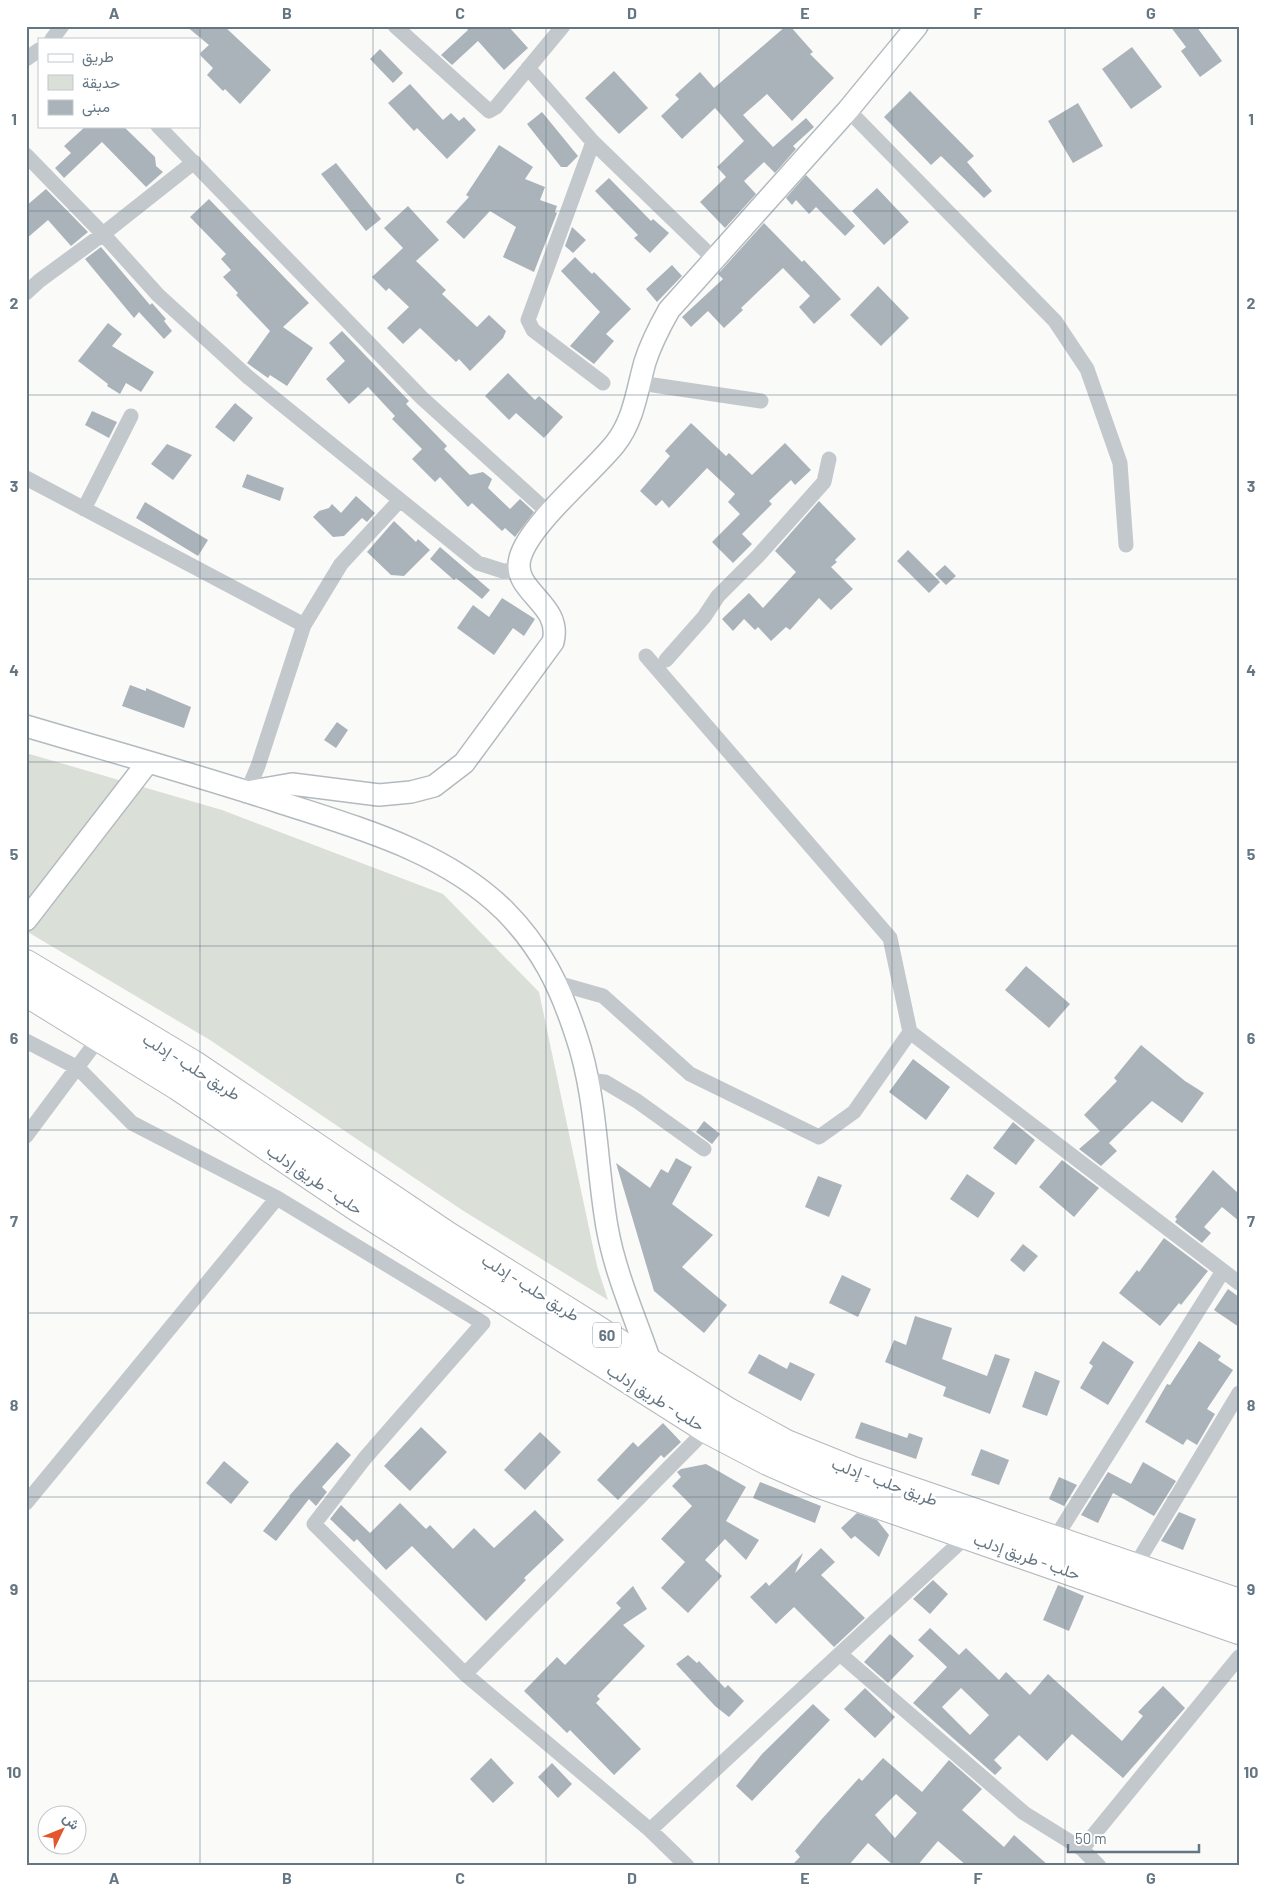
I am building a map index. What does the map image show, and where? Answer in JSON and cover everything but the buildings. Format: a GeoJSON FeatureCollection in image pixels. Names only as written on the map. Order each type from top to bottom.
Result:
{"type":"FeatureCollection","features":[{"type":"Feature","properties":{"kind":"highway","name":"طريق حلب - إدلب"},"geometry":{"type":"LineString","coordinates":[[26,964],[194,1065],[446,1235],[650,1361],[728,1412],[786,1444],[854,1471],[1239,1603]]}},
{"type":"Feature","properties":{"kind":"highway","name":"حلب - طريق إدلب"},"geometry":{"type":"LineString","coordinates":[[26,992],[178,1086],[358,1207],[707,1429],[768,1461],[820,1484],[1239,1630]]}},
{"type":"Feature","properties":{"kind":"street"},"geometry":{"type":"LineString","coordinates":[[53,38],[62,26]]}},
{"type":"Feature","properties":{"kind":"street"},"geometry":{"type":"LineString","coordinates":[[395,26],[483,108],[490,111],[496,107],[563,26]]}},
{"type":"Feature","properties":{"kind":"street"},"geometry":{"type":"LineString","coordinates":[[247,792],[292,784],[379,794],[411,792],[434,786],[446,779],[464,763],[553,642],[554,623],[550,613],[523,581],[519,570],[520,557],[528,541],[550,514],[616,443],[636,402],[656,333],[669,310],[848,110],[917,26]]}},
{"type":"Feature","properties":{"kind":"street"},"geometry":{"type":"LineString","coordinates":[[26,60],[38,51]]}},
{"type":"Feature","properties":{"kind":"street"},"geometry":{"type":"LineString","coordinates":[[528,68],[593,142],[715,260]]}},
{"type":"Feature","properties":{"kind":"street"},"geometry":{"type":"LineString","coordinates":[[848,110],[1055,321],[1087,369],[1120,463],[1126,545]]}},
{"type":"Feature","properties":{"kind":"street"},"geometry":{"type":"LineString","coordinates":[[160,128],[422,398],[550,514]]}},
{"type":"Feature","properties":{"kind":"street"},"geometry":{"type":"LineString","coordinates":[[593,142],[528,320],[532,330],[603,383]]}},
{"type":"Feature","properties":{"kind":"street"},"geometry":{"type":"LineString","coordinates":[[26,155],[103,234],[158,295],[248,377],[478,562],[502,571],[519,570]]}},
{"type":"Feature","properties":{"kind":"street"},"geometry":{"type":"LineString","coordinates":[[26,293],[194,162]]}},
{"type":"Feature","properties":{"kind":"street"},"geometry":{"type":"LineString","coordinates":[[640,383],[761,401]]}},
{"type":"Feature","properties":{"kind":"street"},"geometry":{"type":"LineString","coordinates":[[84,509],[132,416]]}},
{"type":"Feature","properties":{"kind":"street"},"geometry":{"type":"LineString","coordinates":[[666,660],[704,617],[718,596],[758,556],[824,482],[829,459]]}},
{"type":"Feature","properties":{"kind":"street"},"geometry":{"type":"LineString","coordinates":[[26,478],[304,625]]}},
{"type":"Feature","properties":{"kind":"street"},"geometry":{"type":"LineString","coordinates":[[247,792],[258,766],[304,625],[341,564],[400,500]]}},
{"type":"Feature","properties":{"kind":"street"},"geometry":{"type":"LineString","coordinates":[[646,656],[890,938],[910,1032],[1239,1283]]}},
{"type":"Feature","properties":{"kind":"street"},"geometry":{"type":"LineString","coordinates":[[26,726],[350,825],[425,856],[455,872],[505,911],[545,960],[557,983],[578,1038],[608,1231],[650,1361]]}},
{"type":"Feature","properties":{"kind":"street"},"geometry":{"type":"LineString","coordinates":[[26,920],[148,762]]}},
{"type":"Feature","properties":{"kind":"street"},"geometry":{"type":"LineString","coordinates":[[557,983],[603,996],[690,1074],[819,1136],[854,1112],[910,1032]]}},
{"type":"Feature","properties":{"kind":"street"},"geometry":{"type":"LineString","coordinates":[[26,1136],[99,1038]]}},
{"type":"Feature","properties":{"kind":"street"},"geometry":{"type":"LineString","coordinates":[[26,1041],[78,1068],[132,1123],[277,1198],[483,1323],[365,1458],[314,1524],[465,1674],[650,1830],[688,1866]]}},
{"type":"Feature","properties":{"kind":"street"},"geometry":{"type":"LineString","coordinates":[[586,1080],[605,1082],[636,1101],[704,1149]]}},
{"type":"Feature","properties":{"kind":"street"},"geometry":{"type":"LineString","coordinates":[[26,1503],[277,1198]]}},
{"type":"Feature","properties":{"kind":"street"},"geometry":{"type":"LineString","coordinates":[[1054,1540],[1223,1271]]}},
{"type":"Feature","properties":{"kind":"street"},"geometry":{"type":"LineString","coordinates":[[1134,1568],[1239,1393]]}},
{"type":"Feature","properties":{"kind":"street"},"geometry":{"type":"LineString","coordinates":[[465,1674],[707,1429]]}},
{"type":"Feature","properties":{"kind":"street"},"geometry":{"type":"LineString","coordinates":[[650,1830],[968,1535]]}},
{"type":"Feature","properties":{"kind":"street"},"geometry":{"type":"LineString","coordinates":[[840,1654],[1024,1813],[1082,1849],[1099,1866]]}},
{"type":"Feature","properties":{"kind":"street"},"geometry":{"type":"LineString","coordinates":[[1082,1849],[1239,1658]]}},
{"type":"Feature","properties":{"kind":"green space"},"geometry":{"type":"Polygon","coordinates":[[[26,753],[222,810],[443,894],[539,992],[597,1266],[608,1300],[462,1210],[210,1040],[26,931],[26,753]]]}}]}
